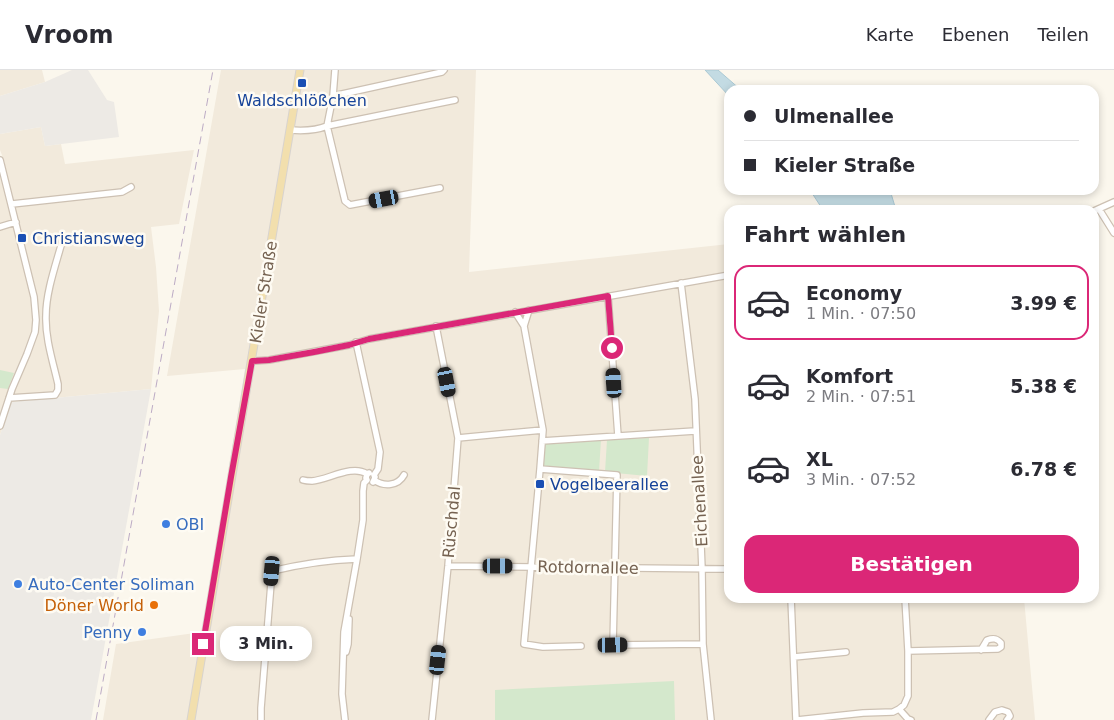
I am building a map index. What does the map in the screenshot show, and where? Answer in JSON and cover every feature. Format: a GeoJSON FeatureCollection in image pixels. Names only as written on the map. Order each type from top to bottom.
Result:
{"type":"FeatureCollection","features":[{"type":"Feature","properties":{"kind":"main road","name":"Kieler Straße"},"geometry":{"type":"LineString","coordinates":[[191,720],[300,70]]}},
{"type":"Feature","properties":{"kind":"street"},"geometry":{"type":"LineString","coordinates":[[335,70],[328,126],[345,201],[350,205],[440,188]]}},
{"type":"Feature","properties":{"kind":"street"},"geometry":{"type":"LineString","coordinates":[[333,96],[444,70]]}},
{"type":"Feature","properties":{"kind":"street"},"geometry":{"type":"LineString","coordinates":[[290,130],[320,129],[455,100]]}},
{"type":"Feature","properties":{"kind":"street"},"geometry":{"type":"LineString","coordinates":[[0,160],[34,297],[36,320],[35,332],[30,347],[12,389],[0,426]]}},
{"type":"Feature","properties":{"kind":"street"},"geometry":{"type":"LineString","coordinates":[[12,204],[122,192],[131,187]]}},
{"type":"Feature","properties":{"kind":"street"},"geometry":{"type":"LineString","coordinates":[[1099,209],[1114,202]]}},
{"type":"Feature","properties":{"kind":"street"},"geometry":{"type":"LineString","coordinates":[[1099,214],[1114,233]]}},
{"type":"Feature","properties":{"kind":"street"},"geometry":{"type":"LineString","coordinates":[[0,228],[16,222]]}},
{"type":"Feature","properties":{"kind":"street"},"geometry":{"type":"LineString","coordinates":[[9,398],[55,395],[58,390],[48,338],[46,315],[47,302],[62,242]]}},
{"type":"Feature","properties":{"kind":"street"},"geometry":{"type":"LineString","coordinates":[[252,361],[269,360],[436,326],[724,276]]}},
{"type":"Feature","properties":{"kind":"street","name":"Eichenallee"},"geometry":{"type":"LineString","coordinates":[[681,283],[694,399],[702,570],[703,644],[711,720]]}},
{"type":"Feature","properties":{"kind":"street"},"geometry":{"type":"LineString","coordinates":[[608,296],[618,436]]}},
{"type":"Feature","properties":{"kind":"street"},"geometry":{"type":"LineString","coordinates":[[524,326],[529,310]]}},
{"type":"Feature","properties":{"kind":"street"},"geometry":{"type":"LineString","coordinates":[[515,312],[524,326],[543,430],[524,644],[544,647],[580,646]]}},
{"type":"Feature","properties":{"kind":"street","name":"Rüschdal"},"geometry":{"type":"LineString","coordinates":[[432,720],[448,566],[458,438],[436,326]]}},
{"type":"Feature","properties":{"kind":"street"},"geometry":{"type":"LineString","coordinates":[[356,342],[380,452],[378,469],[374,478]]}},
{"type":"Feature","properties":{"kind":"street"},"geometry":{"type":"LineString","coordinates":[[458,438],[543,430]]}},
{"type":"Feature","properties":{"kind":"street"},"geometry":{"type":"LineString","coordinates":[[542,442],[695,431]]}},
{"type":"Feature","properties":{"kind":"street"},"geometry":{"type":"LineString","coordinates":[[540,469],[617,476],[613,645],[703,644]]}},
{"type":"Feature","properties":{"kind":"street"},"geometry":{"type":"LineString","coordinates":[[304,480],[312,481],[338,474],[362,471],[367,477]]}},
{"type":"Feature","properties":{"kind":"street"},"geometry":{"type":"LineString","coordinates":[[345,720],[342,694],[344,632],[363,520],[364,483],[371,473],[380,484],[386,485],[395,484],[404,476]]}},
{"type":"Feature","properties":{"kind":"street"},"geometry":{"type":"LineString","coordinates":[[261,720],[272,571],[330,560],[357,559]]}},
{"type":"Feature","properties":{"kind":"street","name":"Rotdornallee"},"geometry":{"type":"LineString","coordinates":[[448,566],[724,569]]}},
{"type":"Feature","properties":{"kind":"street"},"geometry":{"type":"LineString","coordinates":[[791,603],[797,720],[892,712],[900,709],[908,696],[905,603]]}},
{"type":"Feature","properties":{"kind":"street"},"geometry":{"type":"LineString","coordinates":[[908,651],[981,650]]}},
{"type":"Feature","properties":{"kind":"street"},"geometry":{"type":"LineString","coordinates":[[794,657],[846,652]]}},
{"type":"Feature","properties":{"kind":"street"},"geometry":{"type":"LineString","coordinates":[[900,709],[911,720]]}},
{"type":"Feature","properties":{"kind":"street"},"geometry":{"type":"LineString","coordinates":[[989,720],[995,712],[1002,710],[1008,712],[1010,716],[1007,720]]}},
{"type":"Feature","properties":{"kind":"shaded area"},"geometry":{"type":"Polygon","coordinates":[[[0,70],[42,70],[45,82],[0,96],[0,70]]]}},
{"type":"Feature","properties":{"kind":"shaded area"},"geometry":{"type":"Polygon","coordinates":[[[72,70],[88,70],[107,100],[114,102],[119,137],[45,146],[41,127],[0,134],[0,96],[45,82],[72,70]]]}},
{"type":"Feature","properties":{"kind":"shaded area"},"geometry":{"type":"Polygon","coordinates":[[[221,70],[476,70],[469,272],[724,245],[724,603],[1024,603],[1035,720],[103,720],[116,644],[202,632],[245,369],[167,376],[221,70]]]}},
{"type":"Feature","properties":{"kind":"shaded area"},"geometry":{"type":"Polygon","coordinates":[[[41,127],[45,146],[61,144],[65,164],[194,150],[179,224],[151,227],[159,311],[151,389],[11,402],[0,435],[0,165],[5,163],[0,150],[0,134],[41,127]]]}},
{"type":"Feature","properties":{"kind":"shaded area"},"geometry":{"type":"Polygon","coordinates":[[[151,389],[91,720],[0,720],[0,435],[11,402],[151,389]]]}},
{"type":"Feature","properties":{"kind":"green space"},"geometry":{"type":"Polygon","coordinates":[[[0,370],[14,373],[8,389],[0,388],[0,370]]]}},
{"type":"Feature","properties":{"kind":"green space"},"geometry":{"type":"Polygon","coordinates":[[[649,438],[647,476],[605,472],[607,440],[649,438]]]}},
{"type":"Feature","properties":{"kind":"green space"},"geometry":{"type":"Polygon","coordinates":[[[601,439],[599,472],[543,467],[544,444],[601,439]]]}},
{"type":"Feature","properties":{"kind":"green space"},"geometry":{"type":"Polygon","coordinates":[[[674,681],[675,720],[495,720],[495,690],[674,681]]]}},
{"type":"Feature","properties":{"kind":"water"},"geometry":{"type":"Polygon","coordinates":[[[705,70],[718,70],[735,85],[724,85],[724,91],[705,70]]]}},
{"type":"Feature","properties":{"kind":"water"},"geometry":{"type":"Polygon","coordinates":[[[813,195],[892,195],[894,205],[820,205],[813,195]]]}},
{"type":"Feature","properties":{"kind":"railway"},"geometry":{"type":"LineString","coordinates":[[96,720],[213,70]]}},
{"type":"Feature","properties":{"kind":"place","name":"Waldschlößchen"},"geometry":{"type":"Point","coordinates":[302,83]}},
{"type":"Feature","properties":{"kind":"place","name":"Christiansweg"},"geometry":{"type":"Point","coordinates":[22,238]}},
{"type":"Feature","properties":{"kind":"place","name":"Vogelbeerallee"},"geometry":{"type":"Point","coordinates":[540,484]}},
{"type":"Feature","properties":{"kind":"place","name":"OBI"},"geometry":{"type":"Point","coordinates":[166,524]}},
{"type":"Feature","properties":{"kind":"place","name":"Auto-Center Soliman"},"geometry":{"type":"Point","coordinates":[18,584]}},
{"type":"Feature","properties":{"kind":"place","name":"Döner World"},"geometry":{"type":"Point","coordinates":[154,605]}},
{"type":"Feature","properties":{"kind":"place","name":"Penny"},"geometry":{"type":"Point","coordinates":[142,632]}},
{"type":"Feature","properties":{"kind":"route"},"geometry":{"type":"LineString","coordinates":[[203,644],[252,361],[269,360],[349,345],[369,339],[608,296],[612,348]]}}]}
